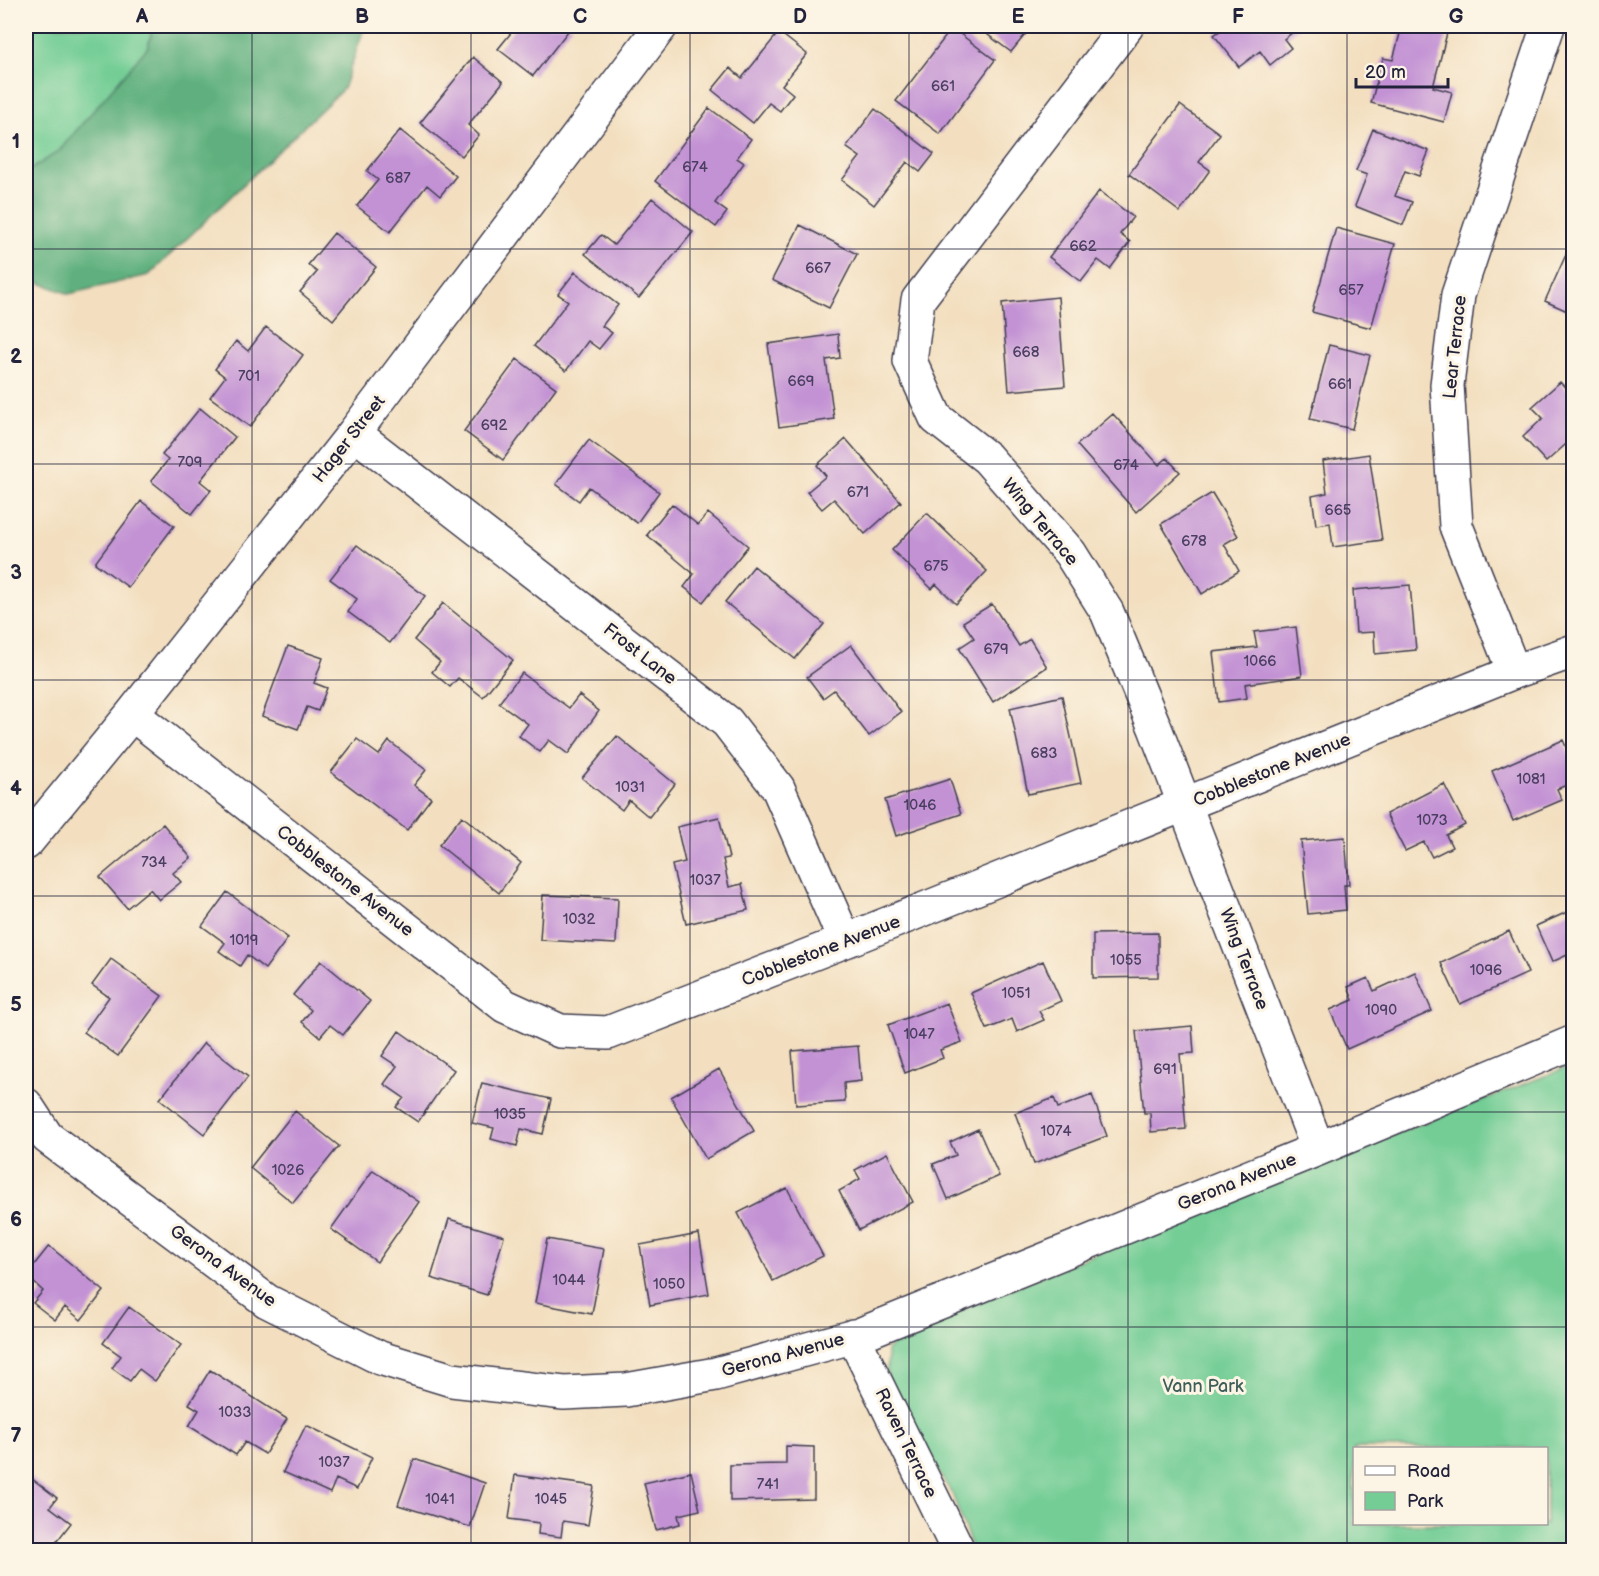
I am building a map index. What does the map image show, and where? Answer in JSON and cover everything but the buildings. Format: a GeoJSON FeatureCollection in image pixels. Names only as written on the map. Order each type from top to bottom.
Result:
{"type":"FeatureCollection","features":[{"type":"Feature","properties":{"kind":"street","name":"Hager Street"},"geometry":{"type":"LineString","coordinates":[[26,843],[132,714],[354,433],[661,26]]}},
{"type":"Feature","properties":{"kind":"street","name":"Wing Terrace"},"geometry":{"type":"LineString","coordinates":[[1127,26],[918,300],[910,361],[936,418],[987,458],[1070,553],[1101,602],[1155,728],[1318,1149]]}},
{"type":"Feature","properties":{"kind":"street","name":"Lear Terrace"},"geometry":{"type":"LineString","coordinates":[[1514,672],[1456,526],[1447,385],[1458,295],[1548,26]]}},
{"type":"Feature","properties":{"kind":"street","name":"Frost Lane"},"geometry":{"type":"LineString","coordinates":[[354,433],[727,722],[778,788],[845,941]]}},
{"type":"Feature","properties":{"kind":"street","name":"Cobblestone Avenue"},"geometry":{"type":"LineString","coordinates":[[132,714],[504,1006],[560,1031],[608,1034],[1185,806],[1514,672],[1574,651]]}},
{"type":"Feature","properties":{"kind":"street","name":"Gerona Avenue"},"geometry":{"type":"LineString","coordinates":[[26,1105],[47,1137],[267,1301],[380,1358],[452,1380],[564,1393],[626,1390],[716,1374],[853,1336],[1318,1149],[1574,1042]]}},
{"type":"Feature","properties":{"kind":"street","name":"Raven Terrace"},"geometry":{"type":"LineString","coordinates":[[853,1336],[958,1551]]}},
{"type":"Feature","properties":{"kind":"green space"},"geometry":{"type":"Polygon","coordinates":[[[26,26],[153,26],[148,47],[59,151],[26,173],[26,26]]]}},
{"type":"Feature","properties":{"kind":"green space"},"geometry":{"type":"Polygon","coordinates":[[[153,26],[365,26],[343,89],[149,275],[69,294],[26,278],[26,173],[59,151],[148,47],[153,26]]]}},
{"type":"Feature","properties":{"kind":"green space","name":"Vann Park"},"geometry":{"type":"Polygon","coordinates":[[[1573,1065],[1573,1550],[973,1550],[952,1493],[887,1393],[887,1351],[902,1334],[1235,1196],[1573,1065]]]}}]}
